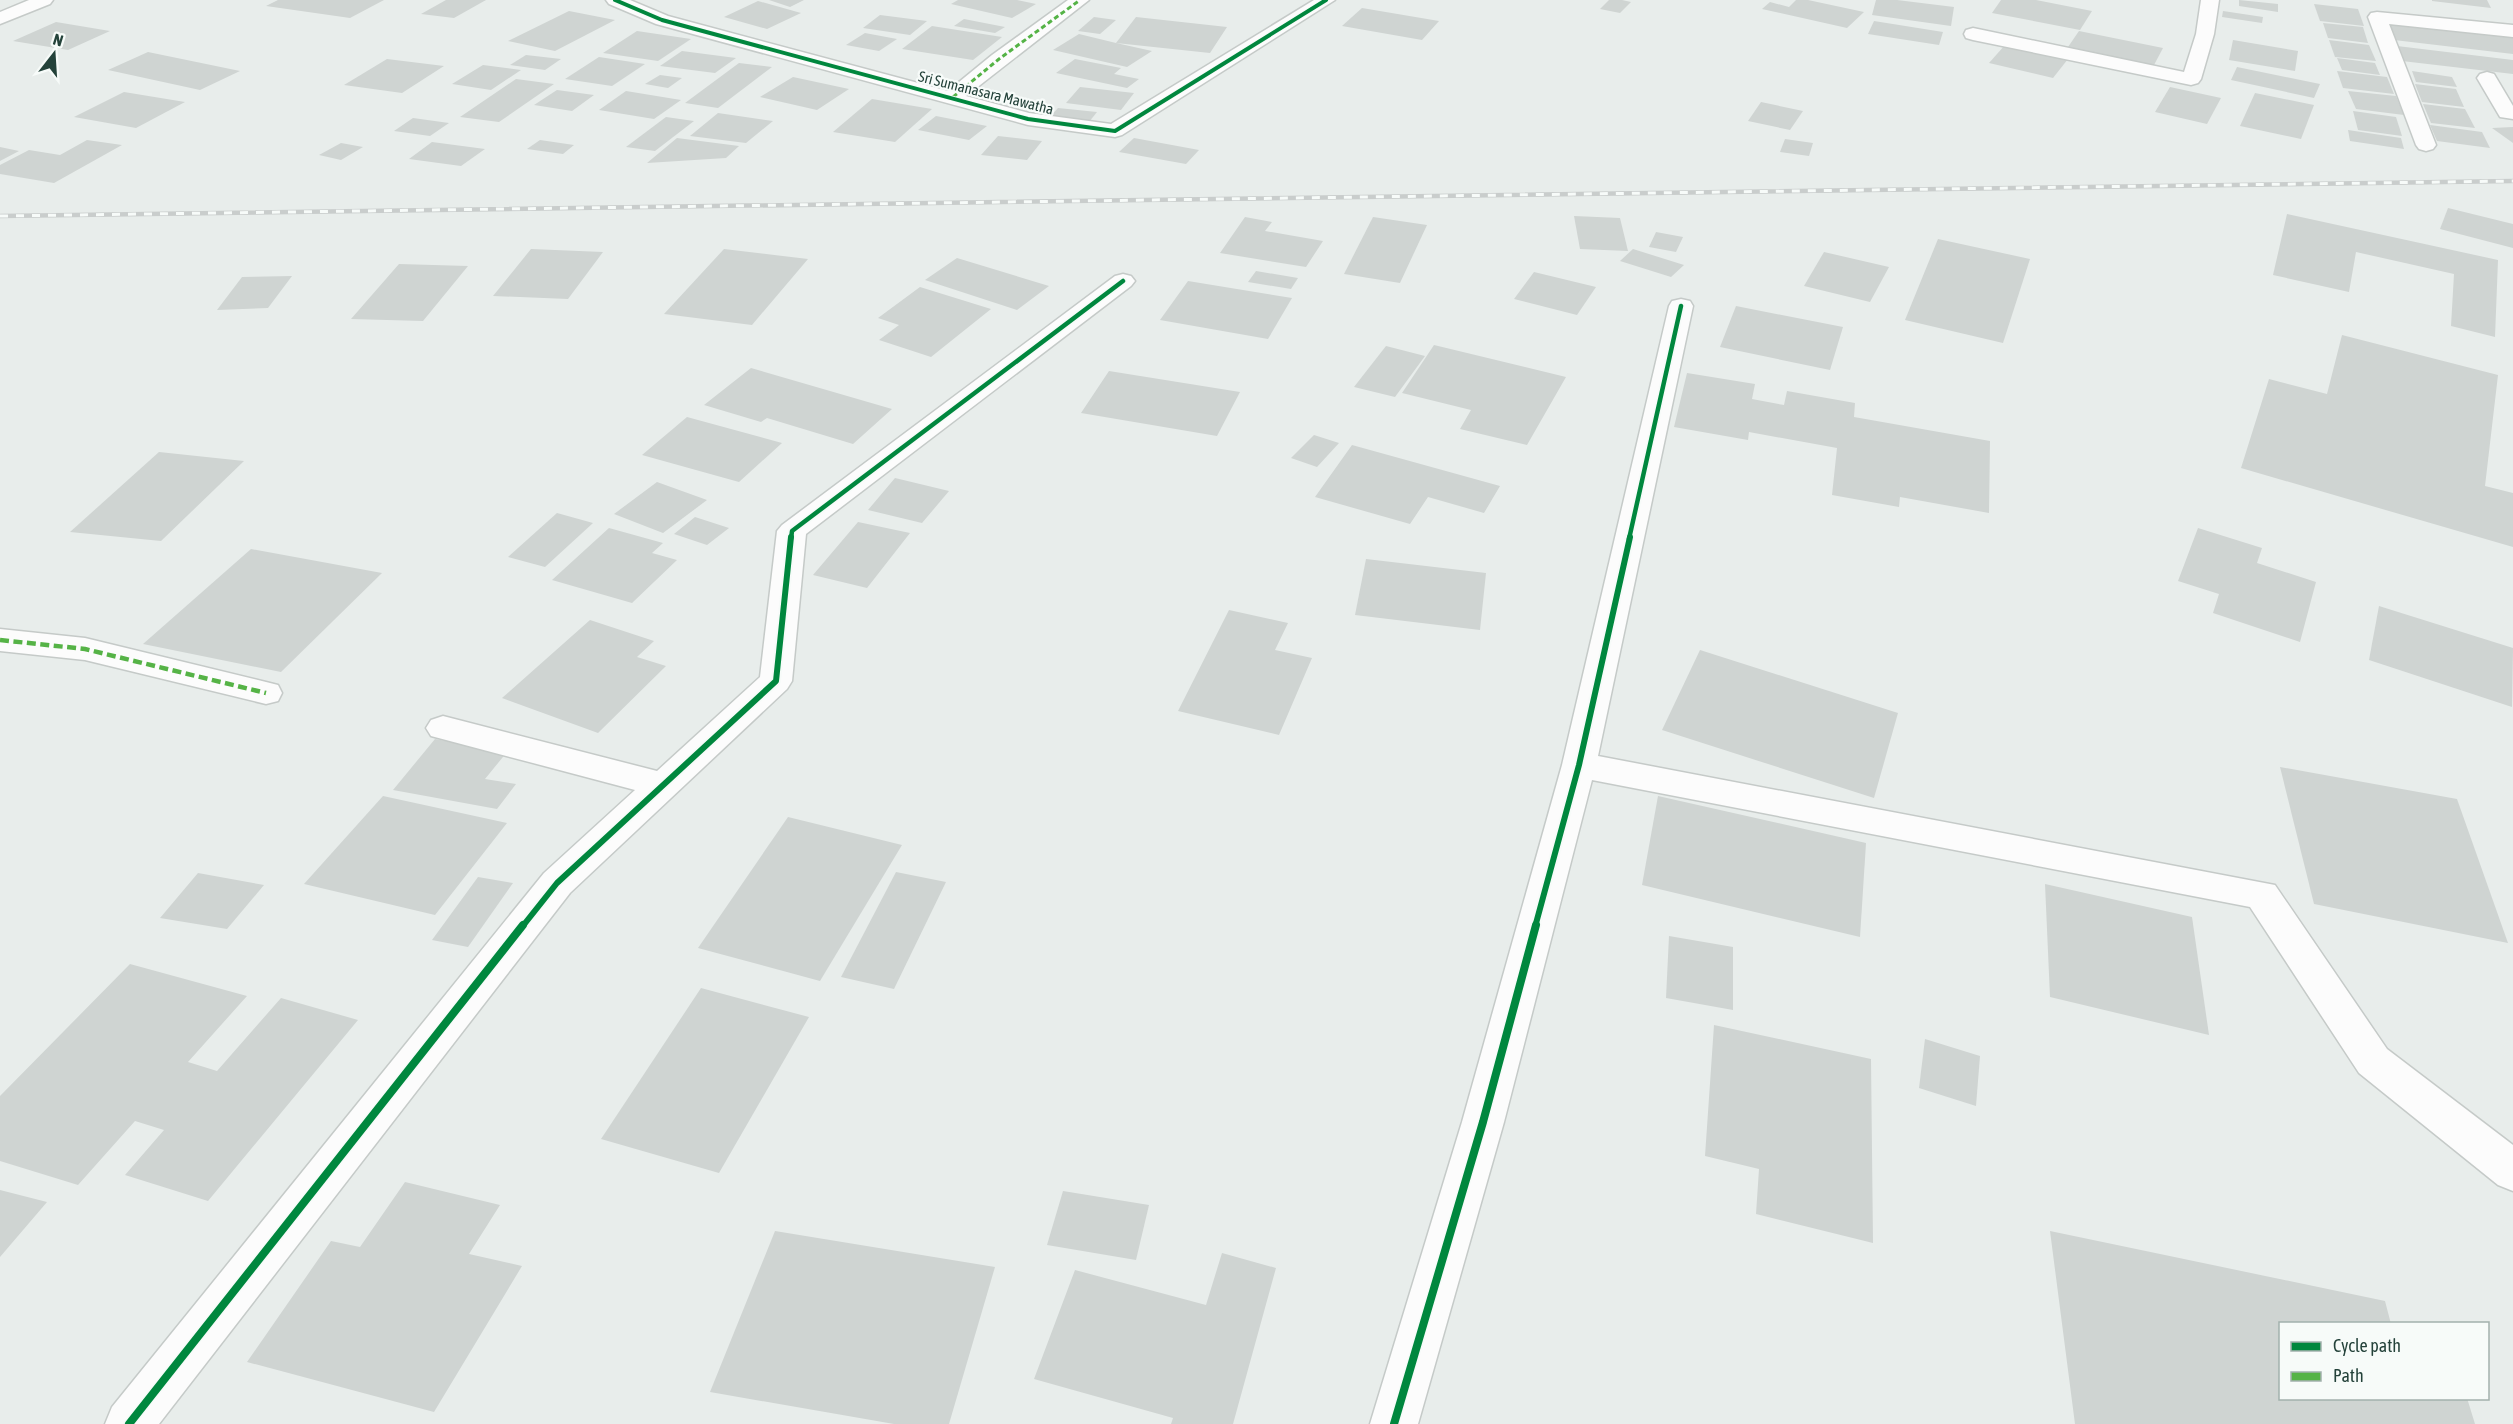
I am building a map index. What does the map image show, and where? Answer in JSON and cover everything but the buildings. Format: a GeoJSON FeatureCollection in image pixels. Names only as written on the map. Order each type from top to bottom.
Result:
{"type":"FeatureCollection","features":[{"type":"Feature","properties":{"kind":"street"},"geometry":{"type":"LineString","coordinates":[[0,19],[44,0]]}},
{"type":"Feature","properties":{"kind":"street","name":"Sri Sumanasara Mawatha"},"geometry":{"type":"LineString","coordinates":[[615,0],[662,20],[1028,119],[1115,131],[1326,0]]}},
{"type":"Feature","properties":{"kind":"street"},"geometry":{"type":"LineString","coordinates":[[953,97],[999,59],[1080,0]]}},
{"type":"Feature","properties":{"kind":"street"},"geometry":{"type":"LineString","coordinates":[[1973,34],[2191,79],[2205,34],[2210,0]]}},
{"type":"Feature","properties":{"kind":"street"},"geometry":{"type":"LineString","coordinates":[[2372,1],[2513,18]]}},
{"type":"Feature","properties":{"kind":"street"},"geometry":{"type":"LineString","coordinates":[[2426,145],[2377,17],[2513,31]]}},
{"type":"Feature","properties":{"kind":"street"},"geometry":{"type":"LineString","coordinates":[[2513,81],[2487,78],[2507,113],[2513,113]]}},
{"type":"Feature","properties":{"kind":"street"},"geometry":{"type":"LineString","coordinates":[[129,1424],[556,883],[776,681],[792,531],[1123,281]]}},
{"type":"Feature","properties":{"kind":"street"},"geometry":{"type":"LineString","coordinates":[[1394,1424],[1484,1122],[1579,765],[1681,306]]}},
{"type":"Feature","properties":{"kind":"street"},"geometry":{"type":"LineString","coordinates":[[0,640],[85,649],[266,693]]}},
{"type":"Feature","properties":{"kind":"street"},"geometry":{"type":"LineString","coordinates":[[443,728],[663,785]]}},
{"type":"Feature","properties":{"kind":"street"},"geometry":{"type":"LineString","coordinates":[[1579,765],[2262,895],[2373,1061],[2513,1171]]}},
{"type":"Feature","properties":{"kind":"railway"},"geometry":{"type":"LineString","coordinates":[[0,216],[2513,181]]}},
{"type":"Feature","properties":{"kind":"marked path"},"geometry":{"type":"LineString","coordinates":[[953,97],[999,59],[1080,0]]}},
{"type":"Feature","properties":{"kind":"marked path"},"geometry":{"type":"LineString","coordinates":[[0,640],[85,649],[266,693]]}},
{"type":"Feature","properties":{"kind":"cycle path"},"geometry":{"type":"LineString","coordinates":[[615,0],[662,20],[1028,119],[1115,131],[1326,0]]}},
{"type":"Feature","properties":{"kind":"cycle path"},"geometry":{"type":"LineString","coordinates":[[129,1424],[557,883],[776,681],[792,531],[1123,281]]}},
{"type":"Feature","properties":{"kind":"cycle path"},"geometry":{"type":"LineString","coordinates":[[1394,1424],[1483,1122],[1579,765],[1681,306]]}}]}
